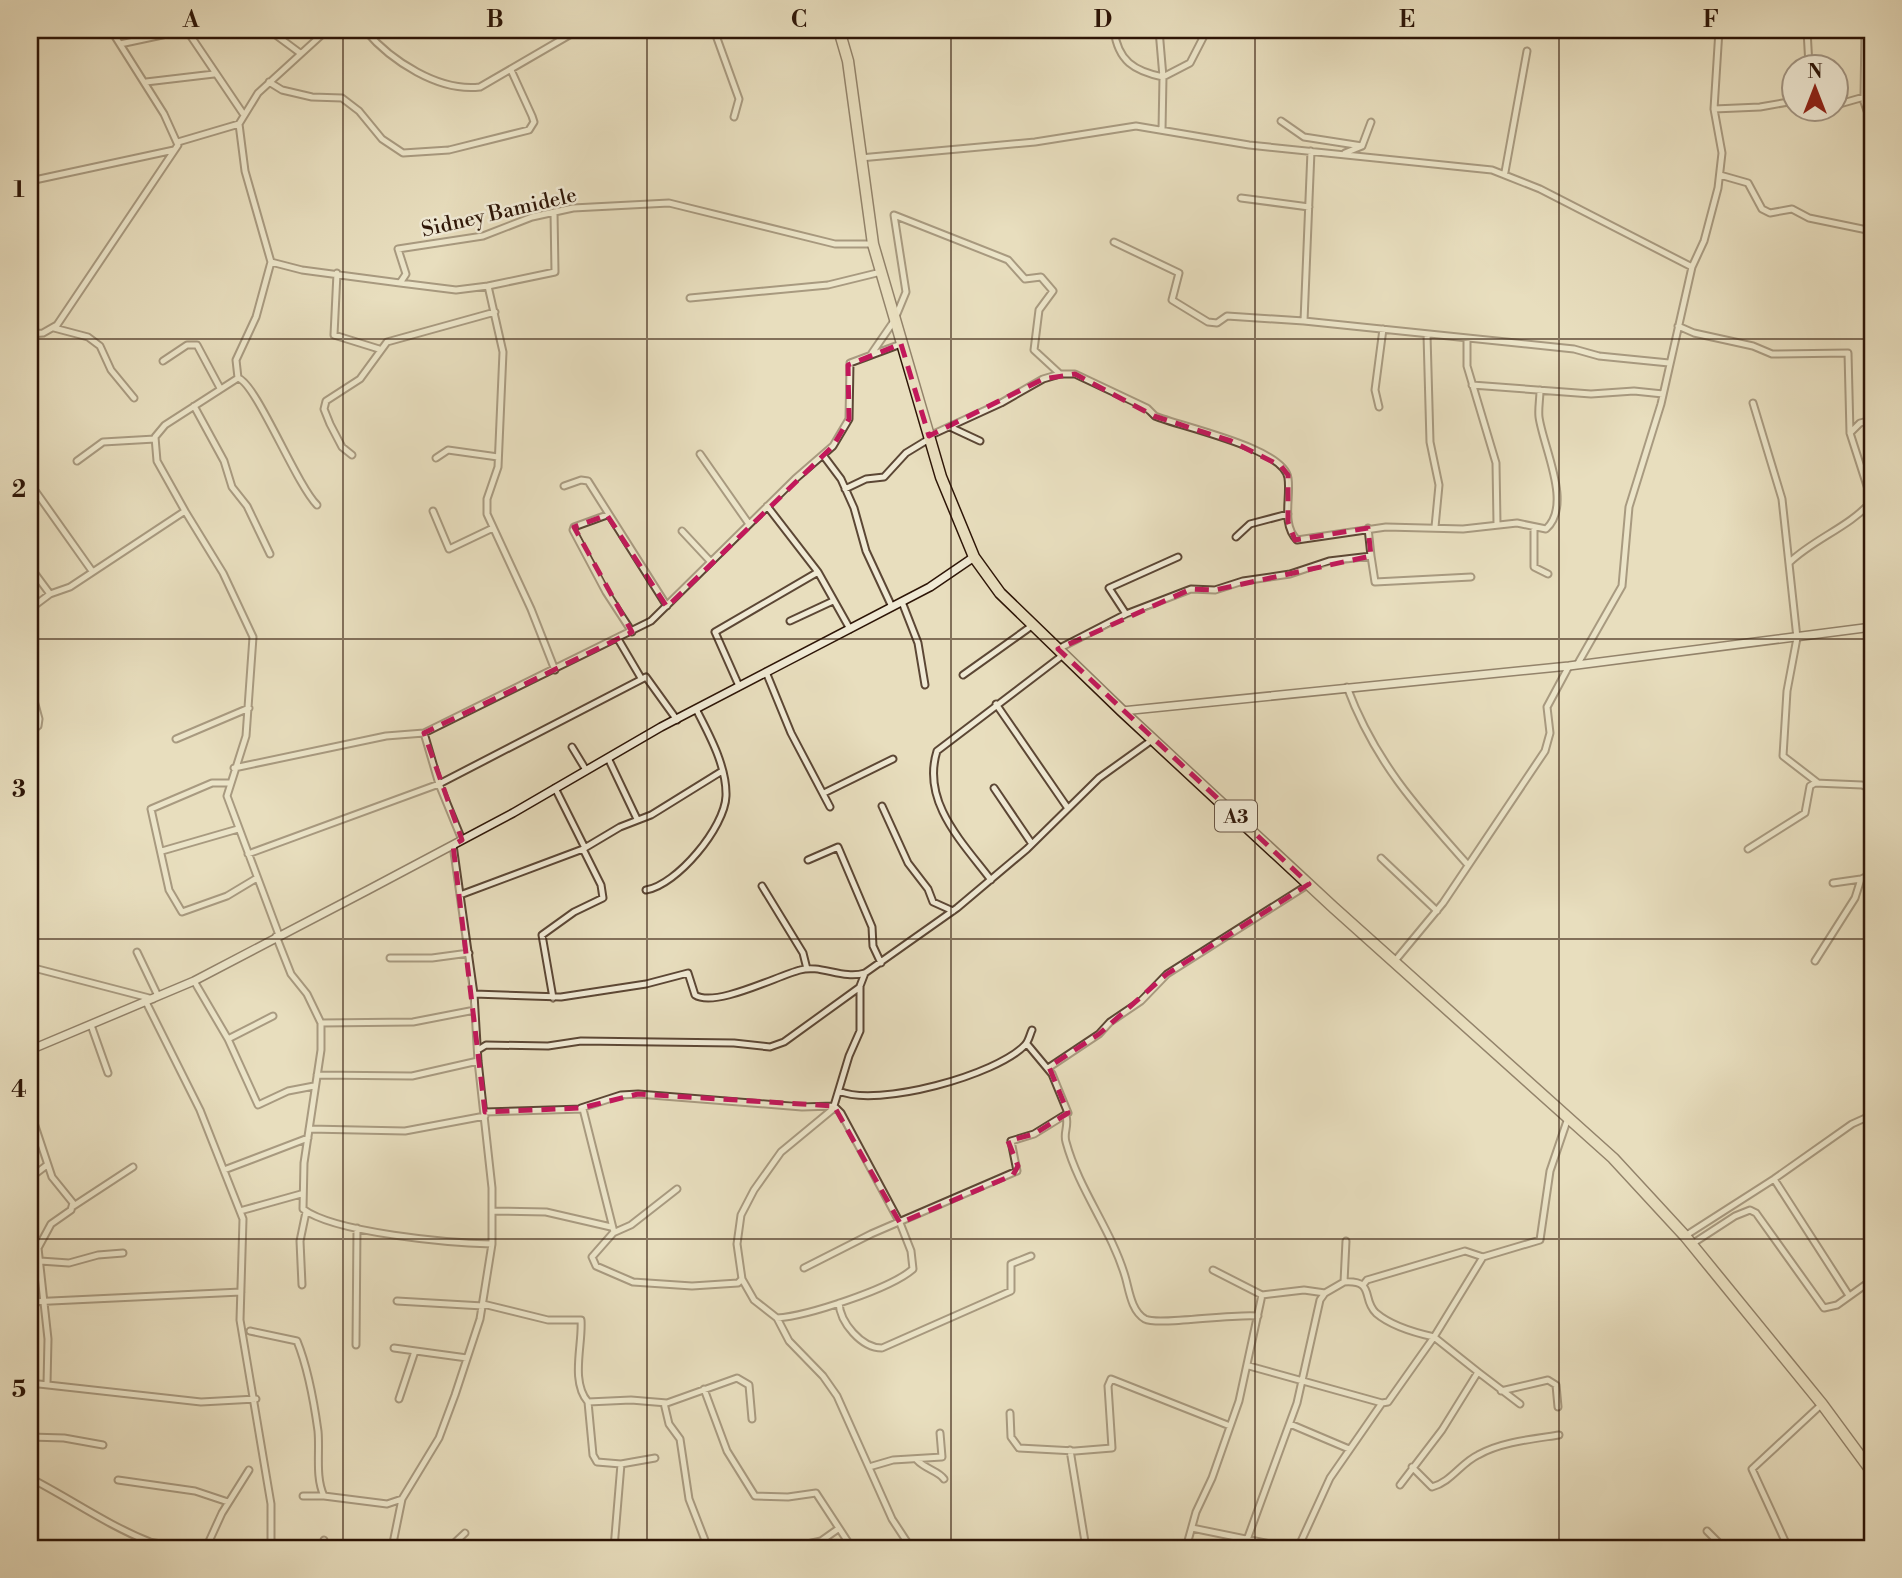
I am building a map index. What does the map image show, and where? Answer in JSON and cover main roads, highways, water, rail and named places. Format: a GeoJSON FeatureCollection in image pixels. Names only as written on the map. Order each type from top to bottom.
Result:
{"type":"FeatureCollection","features":[{"type":"Feature","properties":{"kind":"highway","name":"A3"},"geometry":{"type":"LineString","coordinates":[[839,30],[848,61],[873,244],[894,321],[958,524],[974,556],[1000,593],[1122,711],[1309,884],[1613,1158],[1688,1240],[1822,1404],[1872,1472]]}}]}
